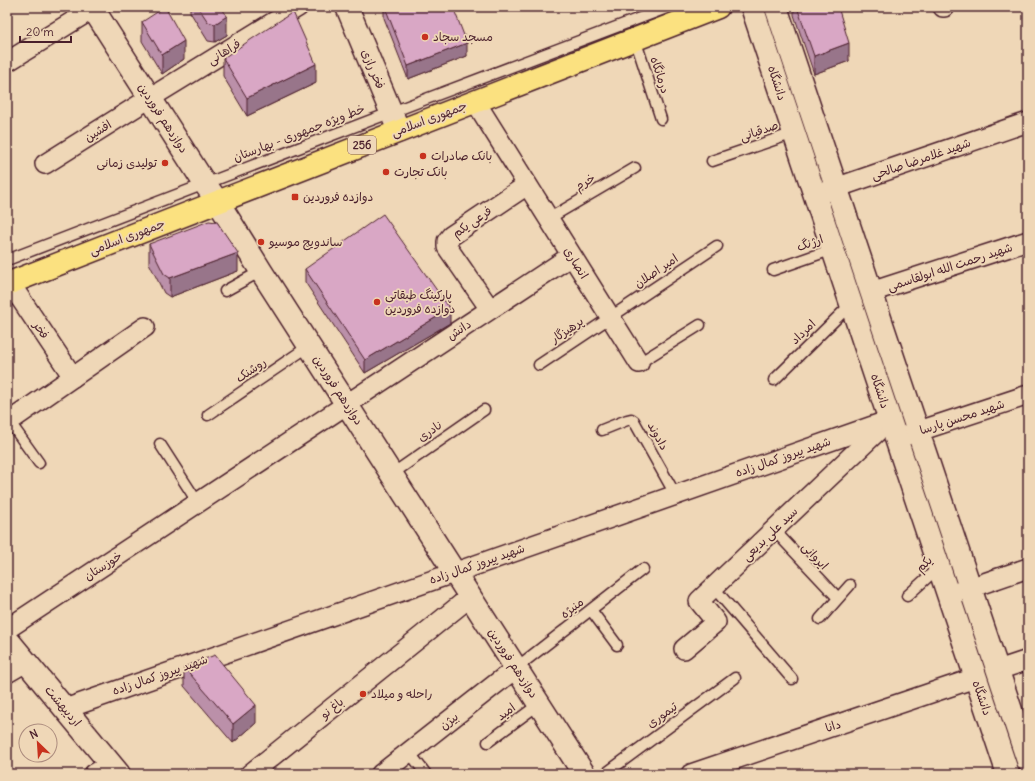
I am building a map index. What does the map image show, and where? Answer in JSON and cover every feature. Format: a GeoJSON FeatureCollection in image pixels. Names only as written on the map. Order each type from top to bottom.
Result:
{"type":"FeatureCollection","features":[{"type":"Feature","properties":{"kind":"main road","name":"فخر رازی"},"geometry":{"type":"LineString","coordinates":[[347,7],[395,122]]}},
{"type":"Feature","properties":{"kind":"main road","name":"جمهوری اسلامی"},"geometry":{"type":"LineString","coordinates":[[8,283],[218,202],[395,122],[475,102],[718,7]]}},
{"type":"Feature","properties":{"kind":"main road","name":"دانشگاه"},"geometry":{"type":"LineString","coordinates":[[752,7],[1008,774]]}},
{"type":"Feature","properties":{"kind":"main road","name":"دانشگاه"},"geometry":{"type":"LineString","coordinates":[[776,7],[1028,761]]}},
{"type":"Feature","properties":{"kind":"main road","name":"دوازدهم فروردین"},"geometry":{"type":"LineString","coordinates":[[94,8],[205,184],[218,202],[584,774]]}},
{"type":"Feature","properties":{"kind":"main road"},"geometry":{"type":"LineString","coordinates":[[851,304],[871,292]]}},
{"type":"Feature","properties":{"kind":"main road"},"geometry":{"type":"LineString","coordinates":[[893,430],[915,422]]}},
{"type":"Feature","properties":{"kind":"main road","name":"اردیبهشت"},"geometry":{"type":"LineString","coordinates":[[7,639],[65,709],[108,771]]}},
{"type":"Feature","properties":{"kind":"main road"},"geometry":{"type":"LineString","coordinates":[[975,678],[998,670]]}},
{"type":"Feature","properties":{"kind":"street","name":"فراهانی"},"geometry":{"type":"LineString","coordinates":[[150,98],[298,7]]}},
{"type":"Feature","properties":{"kind":"street"},"geometry":{"type":"LineString","coordinates":[[7,62],[94,8]]}},
{"type":"Feature","properties":{"kind":"street","name":"افشین"},"geometry":{"type":"LineString","coordinates":[[45,164],[150,98]]}},
{"type":"Feature","properties":{"kind":"street","name":"انصاری"},"geometry":{"type":"LineString","coordinates":[[475,102],[639,363]]}},
{"type":"Feature","properties":{"kind":"street","name":"شهید غلامرضا صالحی"},"geometry":{"type":"LineString","coordinates":[[815,195],[1028,122]]}},
{"type":"Feature","properties":{"kind":"street","name":"فرعی یکم"},"geometry":{"type":"LineString","coordinates":[[490,309],[447,247],[447,241],[451,236],[527,185]]}},
{"type":"Feature","properties":{"kind":"street","name":"شهید رحمت الله ابولقاسمی"},"geometry":{"type":"LineString","coordinates":[[871,292],[1028,241]]}},
{"type":"Feature","properties":{"kind":"street","name":"دانش"},"geometry":{"type":"LineString","coordinates":[[347,404],[571,256]]}},
{"type":"Feature","properties":{"kind":"street","name":"فخر"},"geometry":{"type":"LineString","coordinates":[[8,283],[73,377]]}},
{"type":"Feature","properties":{"kind":"street"},"geometry":{"type":"LineString","coordinates":[[8,422],[145,326]]}},
{"type":"Feature","properties":{"kind":"street","name":"شهید محسن پارسا"},"geometry":{"type":"LineString","coordinates":[[915,422],[1028,395]]}},
{"type":"Feature","properties":{"kind":"street","name":"خوزستان"},"geometry":{"type":"LineString","coordinates":[[7,629],[347,404]]}},
{"type":"Feature","properties":{"kind":"street","name":"شهید پیروز کمال زاده"},"geometry":{"type":"LineString","coordinates":[[65,709],[675,494],[893,430]]}},
{"type":"Feature","properties":{"kind":"street","name":"سید علی بدیعی"},"geometry":{"type":"LineString","coordinates":[[684,649],[716,622],[699,601],[774,530],[893,430]]}},
{"type":"Feature","properties":{"kind":"street"},"geometry":{"type":"LineString","coordinates":[[948,596],[970,587],[1028,568]]}},
{"type":"Feature","properties":{"kind":"street","name":"باغ نو"},"geometry":{"type":"LineString","coordinates":[[250,774],[470,597]]}},
{"type":"Feature","properties":{"kind":"street"},"geometry":{"type":"LineString","coordinates":[[998,670],[1028,660]]}},
{"type":"Feature","properties":{"kind":"street"},"geometry":{"type":"LineString","coordinates":[[7,673],[26,662]]}},
{"type":"Feature","properties":{"kind":"street","name":"بیژن"},"geometry":{"type":"LineString","coordinates":[[381,774],[516,668]]}},
{"type":"Feature","properties":{"kind":"street","name":"دانا"},"geometry":{"type":"LineString","coordinates":[[691,774],[975,678]]}},
{"type":"Feature","properties":{"kind":"lane","name":"خط ویژه جمهوری - بهارستان"},"geometry":{"type":"LineString","coordinates":[[7,260],[205,184],[395,122],[669,7]]}},
{"type":"Feature","properties":{"kind":"lane","name":"درمانگاه"},"geometry":{"type":"LineString","coordinates":[[635,39],[661,119]]}},
{"type":"Feature","properties":{"kind":"lane","name":"صدقیانی"},"geometry":{"type":"LineString","coordinates":[[712,161],[816,125]]}},
{"type":"Feature","properties":{"kind":"lane","name":"خرم"},"geometry":{"type":"LineString","coordinates":[[548,219],[635,168]]}},
{"type":"Feature","properties":{"kind":"lane","name":"ارژنگ"},"geometry":{"type":"LineString","coordinates":[[773,270],[855,242]]}},
{"type":"Feature","properties":{"kind":"lane","name":"امیر اصلان"},"geometry":{"type":"LineString","coordinates":[[610,317],[717,246]]}},
{"type":"Feature","properties":{"kind":"lane"},"geometry":{"type":"LineString","coordinates":[[226,291],[261,271]]}},
{"type":"Feature","properties":{"kind":"lane","name":"امرداد"},"geometry":{"type":"LineString","coordinates":[[774,380],[851,304]]}},
{"type":"Feature","properties":{"kind":"lane","name":"پرهیزگار"},"geometry":{"type":"LineString","coordinates":[[539,365],[610,317]]}},
{"type":"Feature","properties":{"kind":"lane","name":"انصاری"},"geometry":{"type":"LineString","coordinates":[[639,363],[700,325]]}},
{"type":"Feature","properties":{"kind":"lane","name":"روشنک"},"geometry":{"type":"LineString","coordinates":[[208,415],[309,346]]}},
{"type":"Feature","properties":{"kind":"lane","name":"نادری"},"geometry":{"type":"LineString","coordinates":[[392,474],[484,410]]}},
{"type":"Feature","properties":{"kind":"lane","name":"دادوند"},"geometry":{"type":"LineString","coordinates":[[602,430],[627,420],[631,419],[634,421],[675,494]]}},
{"type":"Feature","properties":{"kind":"lane"},"geometry":{"type":"LineString","coordinates":[[8,422],[39,463]]}},
{"type":"Feature","properties":{"kind":"lane"},"geometry":{"type":"LineString","coordinates":[[160,444],[198,502]]}},
{"type":"Feature","properties":{"kind":"lane","name":"ایروانی"},"geometry":{"type":"LineString","coordinates":[[774,530],[838,598]]}},
{"type":"Feature","properties":{"kind":"lane","name":"یکم"},"geometry":{"type":"LineString","coordinates":[[908,596],[958,551]]}},
{"type":"Feature","properties":{"kind":"lane","name":"منیژه"},"geometry":{"type":"LineString","coordinates":[[516,668],[643,569]]}},
{"type":"Feature","properties":{"kind":"lane"},"geometry":{"type":"LineString","coordinates":[[820,619],[850,585]]}},
{"type":"Feature","properties":{"kind":"lane"},"geometry":{"type":"LineString","coordinates":[[714,588],[792,679]]}},
{"type":"Feature","properties":{"kind":"lane"},"geometry":{"type":"LineString","coordinates":[[591,610],[617,646]]}},
{"type":"Feature","properties":{"kind":"lane","name":"تیموری"},"geometry":{"type":"LineString","coordinates":[[605,774],[735,678]]}},
{"type":"Feature","properties":{"kind":"lane","name":"امید"},"geometry":{"type":"LineString","coordinates":[[488,742],[539,704]]}},
{"type":"Feature","properties":{"kind":"lane"},"geometry":{"type":"LineString","coordinates":[[409,752],[426,774]]}},
{"type":"Feature","properties":{"kind":"building"},"geometry":{"type":"Polygon","coordinates":[[[165,7],[184,41],[162,55],[142,22],[165,7]]]}},
{"type":"Feature","properties":{"kind":"building"},"geometry":{"type":"Polygon","coordinates":[[[198,7],[221,7],[227,16],[215,24],[208,22],[198,7]]]}},
{"type":"Feature","properties":{"kind":"building","name":"مسجد سجاد"},"geometry":{"type":"Polygon","coordinates":[[[385,7],[453,7],[467,43],[408,66],[385,7]]]}},
{"type":"Feature","properties":{"kind":"building"},"geometry":{"type":"Polygon","coordinates":[[[797,7],[838,7],[849,43],[814,56],[797,7]]]}},
{"type":"Feature","properties":{"kind":"building"},"geometry":{"type":"Polygon","coordinates":[[[293,12],[316,64],[247,98],[223,58],[293,12]]]}},
{"type":"Feature","properties":{"kind":"building","name":"پارکینگ طبقاتی دوازده فروردین"},"geometry":{"type":"Polygon","coordinates":[[[383,214],[450,309],[365,360],[305,269],[383,214]]]}},
{"type":"Feature","properties":{"kind":"building"},"geometry":{"type":"Polygon","coordinates":[[[209,221],[217,222],[238,253],[170,278],[164,274],[149,244],[209,221]]]}},
{"type":"Feature","properties":{"kind":"building"},"geometry":{"type":"Polygon","coordinates":[[[215,655],[256,705],[233,724],[184,667],[215,655]]]}},
{"type":"Feature","properties":{"kind":"place","name":"مسجد سجاد"},"geometry":{"type":"Point","coordinates":[425,37]}},
{"type":"Feature","properties":{"kind":"place","name":"بانک صادرات"},"geometry":{"type":"Point","coordinates":[423,156]}},
{"type":"Feature","properties":{"kind":"place","name":"تولیدی زمانی"},"geometry":{"type":"Point","coordinates":[165,163]}},
{"type":"Feature","properties":{"kind":"place","name":"بانک تجارت"},"geometry":{"type":"Point","coordinates":[386,172]}},
{"type":"Feature","properties":{"kind":"place","name":"دوازده فروردین"},"geometry":{"type":"Point","coordinates":[295,197]}},
{"type":"Feature","properties":{"kind":"place","name":"ساندویچ موسیو"},"geometry":{"type":"Point","coordinates":[261,242]}},
{"type":"Feature","properties":{"kind":"place","name":"پارکینگ طبقاتی دوازده فروردین"},"geometry":{"type":"Point","coordinates":[377,302]}},
{"type":"Feature","properties":{"kind":"place","name":"راحله و میلاد"},"geometry":{"type":"Point","coordinates":[363,694]}}]}
